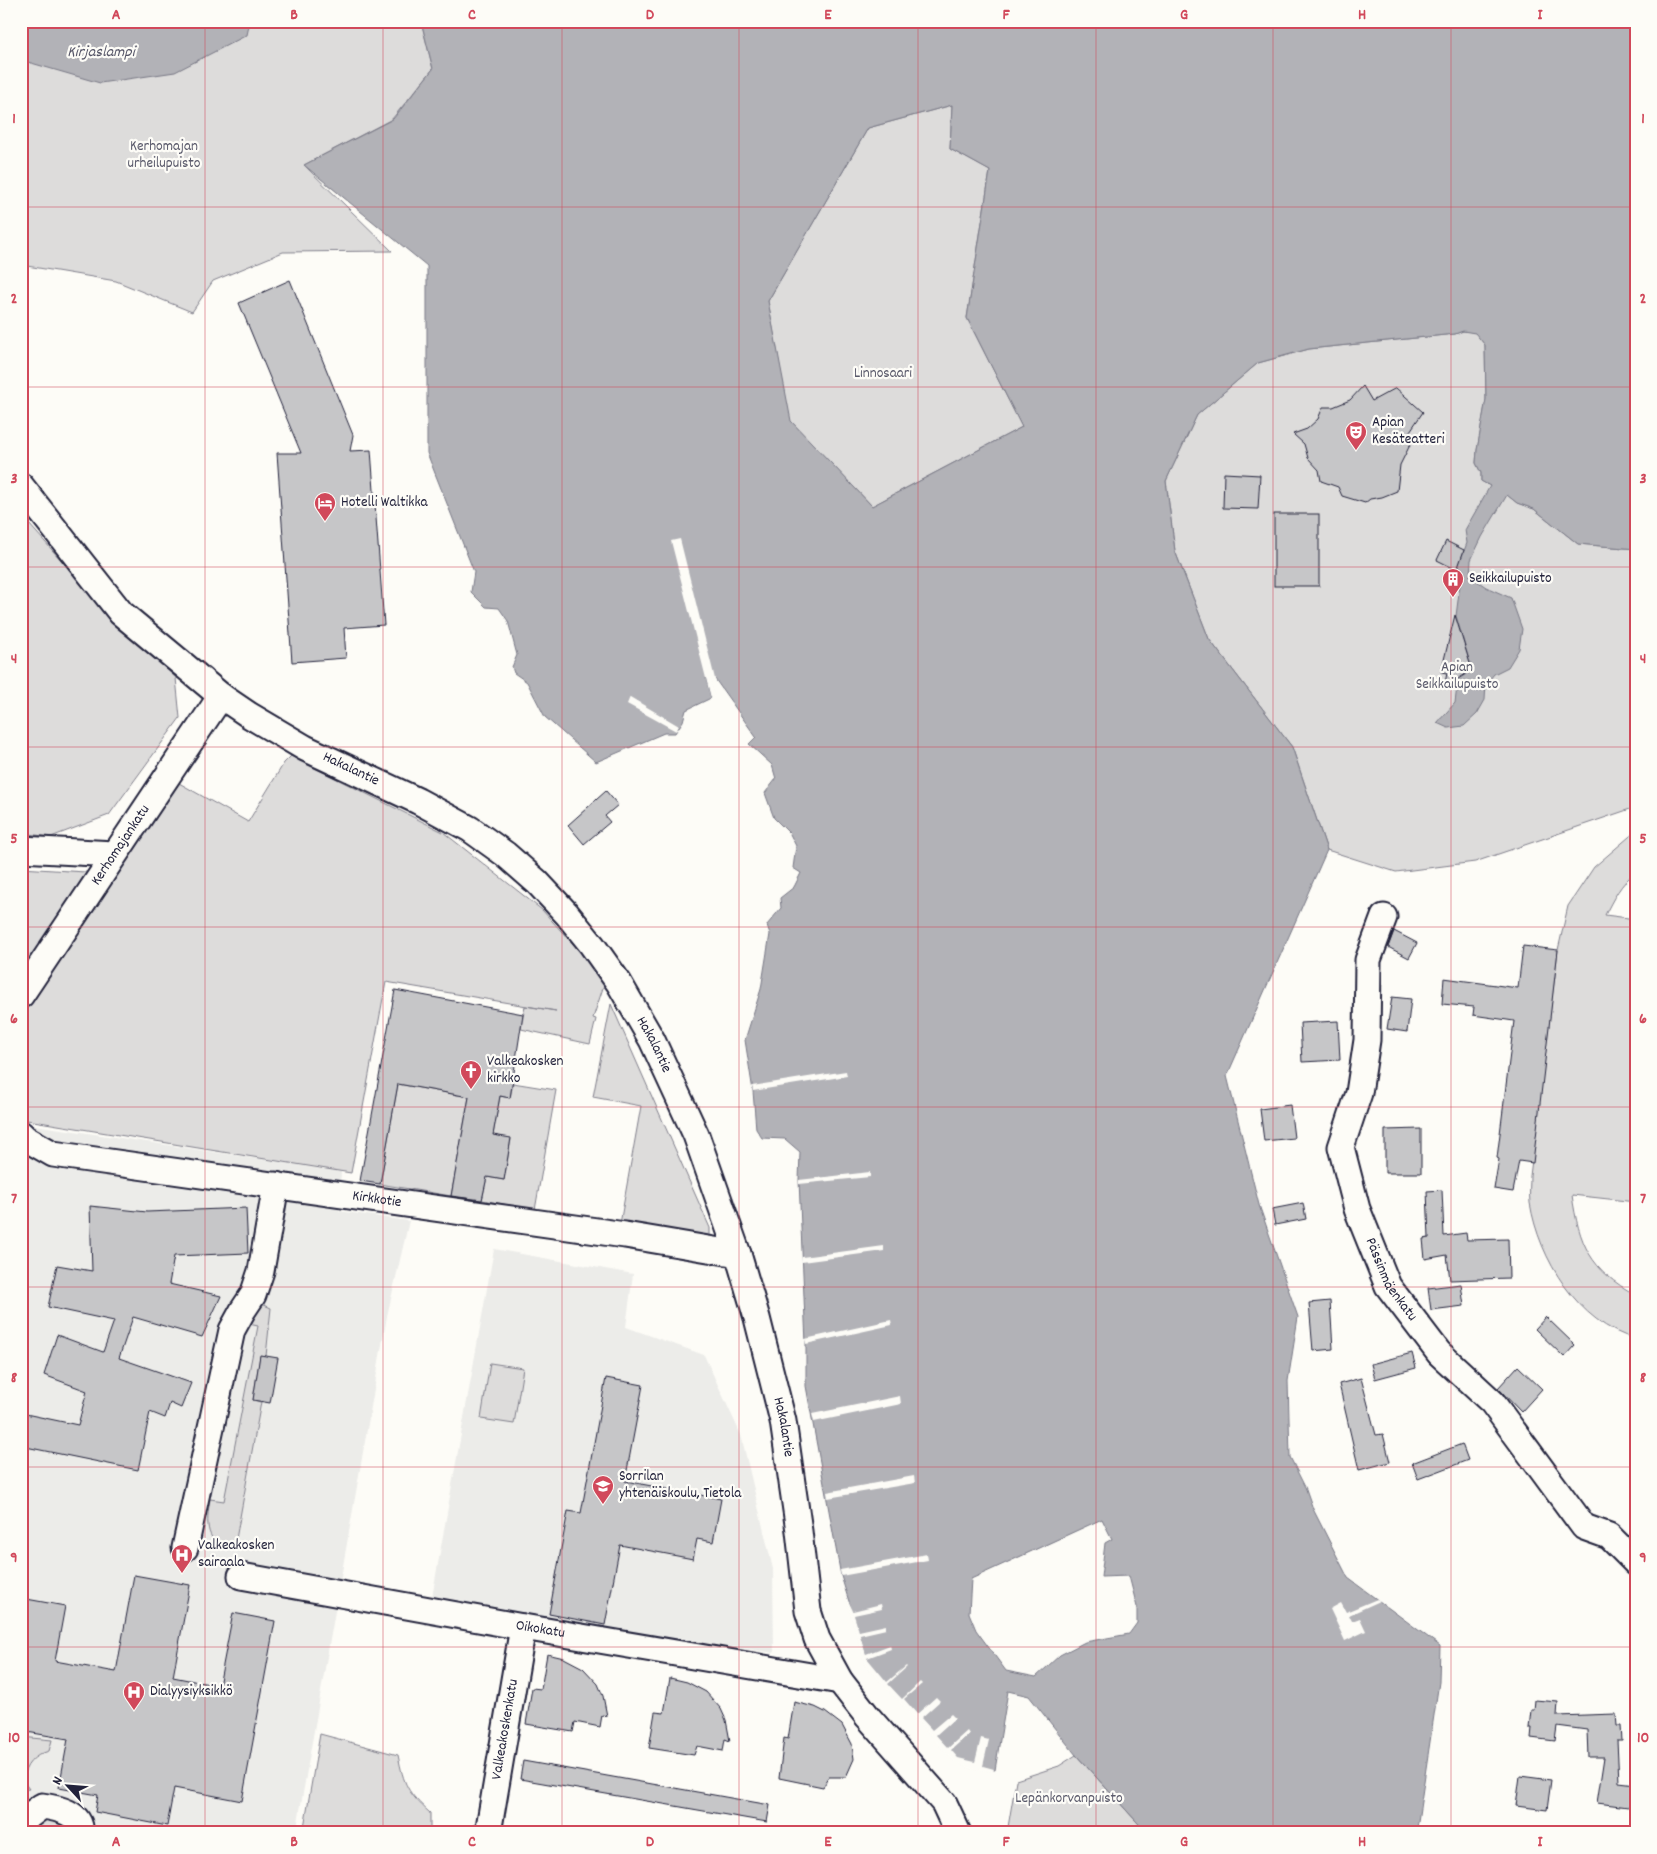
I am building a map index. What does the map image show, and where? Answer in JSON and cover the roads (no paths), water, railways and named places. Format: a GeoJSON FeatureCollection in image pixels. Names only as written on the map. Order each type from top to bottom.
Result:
{"type":"FeatureCollection","features":[{"type":"Feature","properties":{"kind":"street","name":"Hakalantie"},"geometry":{"type":"LineString","coordinates":[[21,486],[121,613],[221,696],[249,715],[305,748],[470,829],[505,854],[537,882],[568,914],[619,983],[652,1040],[696,1135],[738,1254],[757,1318],[783,1421],[799,1531],[808,1611],[817,1640],[840,1681],[868,1717],[944,1803],[958,1833]]}},
{"type":"Feature","properties":{"kind":"street","name":"Kerhomajankatu"},"geometry":{"type":"LineString","coordinates":[[21,995],[221,696]]}},
{"type":"Feature","properties":{"kind":"street"},"geometry":{"type":"LineString","coordinates":[[21,849],[114,854]]}},
{"type":"Feature","properties":{"kind":"street","name":"Pässinmäenkatu"},"geometry":{"type":"LineString","coordinates":[[1384,917],[1368,960],[1367,1040],[1360,1093],[1341,1147],[1357,1208],[1388,1286],[1440,1354],[1492,1402],[1584,1527],[1609,1536],[1636,1563]]}},
{"type":"Feature","properties":{"kind":"street","name":"Kirkkotie"},"geometry":{"type":"LineString","coordinates":[[21,1134],[53,1154],[616,1234],[738,1254]]}},
{"type":"Feature","properties":{"kind":"street"},"geometry":{"type":"LineString","coordinates":[[186,1548],[232,1330],[242,1310],[253,1295],[261,1271],[276,1185]]}},
{"type":"Feature","properties":{"kind":"street","name":"Oikokatu"},"geometry":{"type":"LineString","coordinates":[[241,1576],[523,1627],[840,1681]]}},
{"type":"Feature","properties":{"kind":"street","name":"Valkeakoskenkatu"},"geometry":{"type":"LineString","coordinates":[[488,1833],[523,1627]]}},
{"type":"Feature","properties":{"kind":"street"},"geometry":{"type":"LineString","coordinates":[[21,1822],[42,1806],[60,1808],[77,1820],[81,1828],[80,1833]]}},
{"type":"Feature","properties":{"kind":"water","name":"Kirjaslampi"},"geometry":{"type":"Polygon","coordinates":[[[21,21],[250,21],[247,35],[175,72],[100,83],[21,60],[21,21]]]}},
{"type":"Feature","properties":{"kind":"water"},"geometry":{"type":"Polygon","coordinates":[[[421,21],[1636,21],[1636,549],[1578,544],[1534,509],[1517,503],[1507,495],[1482,537],[1471,560],[1470,576],[1486,587],[1511,598],[1522,629],[1519,649],[1508,667],[1494,674],[1486,684],[1485,700],[1477,714],[1464,726],[1448,728],[1437,723],[1455,703],[1458,678],[1472,670],[1456,616],[1461,577],[1459,564],[1467,543],[1465,530],[1490,486],[1481,481],[1481,473],[1476,463],[1486,399],[1485,345],[1475,333],[1463,331],[1455,334],[1309,349],[1258,363],[1197,415],[1166,481],[1175,551],[1209,639],[1292,747],[1327,850],[1227,1076],[1259,1205],[1298,1317],[1288,1381],[1290,1457],[1306,1489],[1313,1509],[1348,1578],[1440,1646],[1439,1682],[1417,1828],[1419,1833],[1147,1833],[1076,1755],[1029,1696],[1008,1691],[995,1770],[972,1767],[956,1759],[869,1665],[841,1576],[806,1386],[799,1180],[800,1152],[785,1139],[762,1138],[756,1129],[753,1091],[745,1040],[761,989],[770,934],[767,925],[781,908],[780,898],[794,887],[801,873],[793,868],[796,846],[790,834],[774,818],[765,793],[776,779],[772,765],[749,744],[756,737],[715,679],[706,678],[711,698],[686,710],[683,721],[675,733],[664,733],[596,762],[545,717],[527,682],[514,673],[512,667],[517,655],[508,621],[499,608],[486,607],[471,592],[474,572],[427,453],[427,266],[304,165],[393,119],[433,69],[421,21]],[[952,105],[868,128],[768,301],[791,421],[872,506],[1022,427],[967,318],[990,171],[950,149],[952,105]],[[1102,1519],[971,1579],[969,1613],[976,1630],[1006,1671],[1036,1677],[1060,1655],[1085,1642],[1129,1634],[1137,1623],[1137,1607],[1129,1576],[1101,1577],[1105,1543],[1112,1539],[1102,1519]]]}},
{"type":"Feature","properties":{"kind":"place","name":"Apian Kesäteatteri"},"geometry":{"type":"Point","coordinates":[1356,451]}},
{"type":"Feature","properties":{"kind":"place","name":"Hotelli Waltikka"},"geometry":{"type":"Point","coordinates":[325,522]}},
{"type":"Feature","properties":{"kind":"place","name":"Seikkailupuisto"},"geometry":{"type":"Point","coordinates":[1453,598]}},
{"type":"Feature","properties":{"kind":"place","name":"Valkeakosken kirkko"},"geometry":{"type":"Point","coordinates":[471,1090]}},
{"type":"Feature","properties":{"kind":"place","name":"Sorrilan yhtenäiskoulu, Tietola"},"geometry":{"type":"Point","coordinates":[603,1505]}},
{"type":"Feature","properties":{"kind":"place","name":"Valkeakosken sairaala"},"geometry":{"type":"Point","coordinates":[182,1574]}},
{"type":"Feature","properties":{"kind":"place","name":"Dialyysiyksikkö"},"geometry":{"type":"Point","coordinates":[134,1711]}},
{"type":"Feature","properties":{"kind":"park label","name":"Kerhomajan urheilupuisto"},"geometry":{"type":"Point","coordinates":[164,156]}},
{"type":"Feature","properties":{"kind":"park label","name":"Linnosaari"},"geometry":{"type":"Point","coordinates":[883,374]}},
{"type":"Feature","properties":{"kind":"park label","name":"Apian Seikkailupuisto"},"geometry":{"type":"Point","coordinates":[1457,676]}},
{"type":"Feature","properties":{"kind":"park label","name":"Lepänkorvanpuisto"},"geometry":{"type":"Point","coordinates":[1069,1799]}}]}
